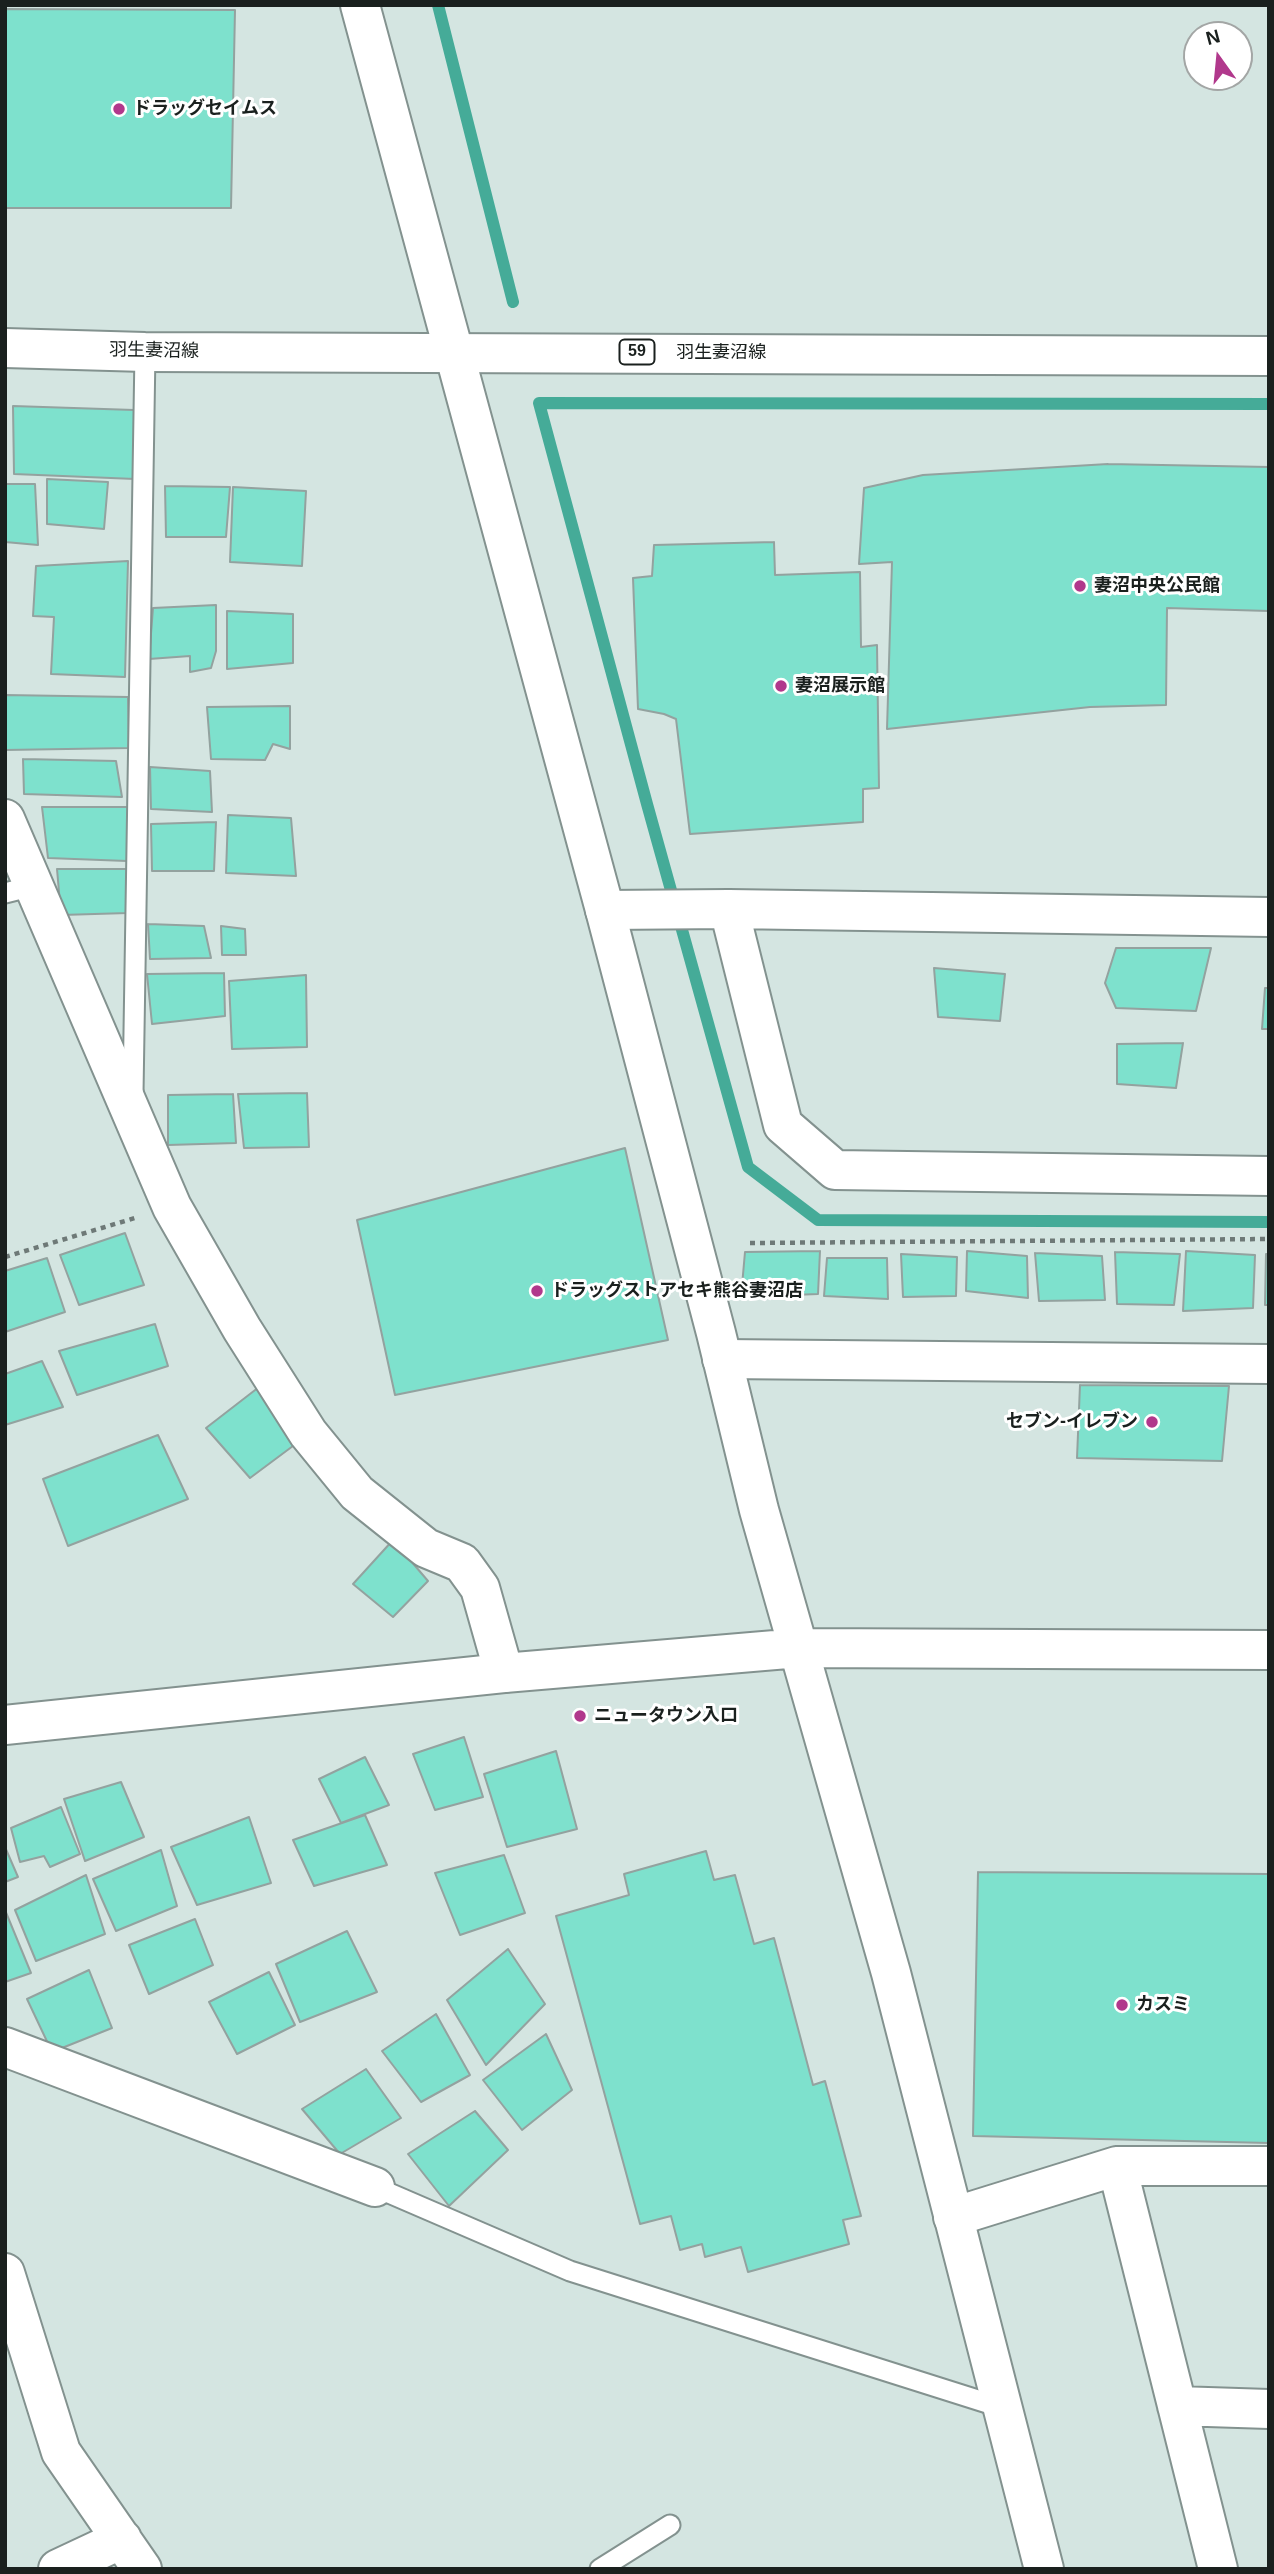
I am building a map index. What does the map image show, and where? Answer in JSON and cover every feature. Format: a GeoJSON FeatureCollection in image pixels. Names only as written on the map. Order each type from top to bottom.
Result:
{"type":"FeatureCollection","features":[{"type":"Feature","properties":{"kind":"street"},"geometry":{"type":"LineString","coordinates":[[360,5],[605,911],[759,1510],[891,1973],[1044,2569]]}},
{"type":"Feature","properties":{"kind":"street","name":"羽生妻沼線"},"geometry":{"type":"LineString","coordinates":[[5,348],[145,352],[1269,356]]}},
{"type":"Feature","properties":{"kind":"street"},"geometry":{"type":"LineString","coordinates":[[5,819],[19,889],[132,1116],[172,1207],[242,1329],[308,1433],[358,1493],[426,1548],[462,1563],[480,1587],[504,1673]]}},
{"type":"Feature","properties":{"kind":"street"},"geometry":{"type":"LineString","coordinates":[[605,911],[729,909],[1269,917]]}},
{"type":"Feature","properties":{"kind":"street"},"geometry":{"type":"LineString","coordinates":[[729,909],[783,1125],[835,1170],[1269,1176]]}},
{"type":"Feature","properties":{"kind":"street"},"geometry":{"type":"LineString","coordinates":[[722,1360],[1269,1364]]}},
{"type":"Feature","properties":{"kind":"street"},"geometry":{"type":"LineString","coordinates":[[5,1725],[504,1673],[799,1648],[1269,1650]]}},
{"type":"Feature","properties":{"kind":"street"},"geometry":{"type":"LineString","coordinates":[[5,2047],[375,2187]]}},
{"type":"Feature","properties":{"kind":"street"},"geometry":{"type":"LineString","coordinates":[[953,2217],[1117,2166],[1269,2166]]}},
{"type":"Feature","properties":{"kind":"street"},"geometry":{"type":"LineString","coordinates":[[1117,2166],[1218,2569]]}},
{"type":"Feature","properties":{"kind":"street"},"geometry":{"type":"LineString","coordinates":[[5,2273],[61,2452],[132,2554],[58,2569]]}},
{"type":"Feature","properties":{"kind":"street"},"geometry":{"type":"LineString","coordinates":[[1177,2406],[1269,2409]]}},
{"type":"Feature","properties":{"kind":"lane"},"geometry":{"type":"LineString","coordinates":[[132,1116],[145,352]]}},
{"type":"Feature","properties":{"kind":"lane"},"geometry":{"type":"LineString","coordinates":[[375,2187],[570,2271],[1003,2408]]}},
{"type":"Feature","properties":{"kind":"lane"},"geometry":{"type":"LineString","coordinates":[[600,2569],[670,2525]]}},
{"type":"Feature","properties":{"kind":"path"},"geometry":{"type":"LineString","coordinates":[[5,1257],[172,1207]]}},
{"type":"Feature","properties":{"kind":"path"},"geometry":{"type":"LineString","coordinates":[[750,1243],[1269,1239]]}},
{"type":"Feature","properties":{"kind":"building","name":"ドラッグセイムス"},"geometry":{"type":"Polygon","coordinates":[[[5,9],[235,10],[231,208],[5,208],[5,9]]]}},
{"type":"Feature","properties":{"kind":"building"},"geometry":{"type":"Polygon","coordinates":[[[13,406],[134,410],[135,479],[14,474],[13,406]]]}},
{"type":"Feature","properties":{"kind":"building","name":"妻沼中央公民館"},"geometry":{"type":"Polygon","coordinates":[[[1108,464],[1269,467],[1269,611],[1167,608],[1166,705],[1090,707],[887,729],[892,562],[859,564],[864,488],[923,475],[1108,464]]]}},
{"type":"Feature","properties":{"kind":"building"},"geometry":{"type":"Polygon","coordinates":[[[47,479],[108,482],[104,529],[47,524],[47,479]]]}},
{"type":"Feature","properties":{"kind":"building"},"geometry":{"type":"Polygon","coordinates":[[[5,484],[35,484],[38,545],[5,542],[5,484]]]}},
{"type":"Feature","properties":{"kind":"building"},"geometry":{"type":"Polygon","coordinates":[[[165,486],[230,487],[226,537],[166,537],[165,486]]]}},
{"type":"Feature","properties":{"kind":"building"},"geometry":{"type":"Polygon","coordinates":[[[233,487],[306,491],[302,566],[230,562],[233,487]]]}},
{"type":"Feature","properties":{"kind":"building"},"geometry":{"type":"Polygon","coordinates":[[[774,542],[775,575],[860,572],[861,647],[877,645],[879,788],[863,789],[863,822],[690,834],[676,719],[638,709],[633,578],[652,576],[654,545],[774,542]]]}},
{"type":"Feature","properties":{"kind":"building"},"geometry":{"type":"Polygon","coordinates":[[[128,561],[125,677],[51,674],[54,617],[33,616],[36,566],[128,561]]]}},
{"type":"Feature","properties":{"kind":"building"},"geometry":{"type":"Polygon","coordinates":[[[216,605],[216,651],[211,668],[190,672],[190,656],[149,659],[153,608],[216,605]]]}},
{"type":"Feature","properties":{"kind":"building"},"geometry":{"type":"Polygon","coordinates":[[[227,611],[293,614],[293,663],[227,669],[227,611]]]}},
{"type":"Feature","properties":{"kind":"building"},"geometry":{"type":"Polygon","coordinates":[[[5,695],[128,697],[129,748],[5,750],[5,695]]]}},
{"type":"Feature","properties":{"kind":"building"},"geometry":{"type":"Polygon","coordinates":[[[290,706],[290,749],[273,744],[265,760],[211,759],[207,707],[290,706]]]}},
{"type":"Feature","properties":{"kind":"building"},"geometry":{"type":"Polygon","coordinates":[[[23,759],[116,761],[122,797],[24,794],[23,759]]]}},
{"type":"Feature","properties":{"kind":"building"},"geometry":{"type":"Polygon","coordinates":[[[150,767],[210,771],[212,812],[151,809],[150,767]]]}},
{"type":"Feature","properties":{"kind":"building"},"geometry":{"type":"Polygon","coordinates":[[[42,807],[128,807],[127,861],[48,858],[42,807]]]}},
{"type":"Feature","properties":{"kind":"building"},"geometry":{"type":"Polygon","coordinates":[[[228,815],[291,818],[296,876],[226,873],[228,815]]]}},
{"type":"Feature","properties":{"kind":"building"},"geometry":{"type":"Polygon","coordinates":[[[216,822],[214,871],[152,871],[151,824],[216,822]]]}},
{"type":"Feature","properties":{"kind":"building"},"geometry":{"type":"Polygon","coordinates":[[[57,869],[127,869],[128,913],[61,915],[57,869]]]}},
{"type":"Feature","properties":{"kind":"building"},"geometry":{"type":"Polygon","coordinates":[[[148,924],[204,926],[211,958],[150,959],[148,924]]]}},
{"type":"Feature","properties":{"kind":"building"},"geometry":{"type":"Polygon","coordinates":[[[221,926],[245,929],[246,955],[222,955],[221,926]]]}},
{"type":"Feature","properties":{"kind":"building"},"geometry":{"type":"Polygon","coordinates":[[[1116,948],[1211,948],[1196,1011],[1116,1008],[1105,983],[1116,948]]]}},
{"type":"Feature","properties":{"kind":"building"},"geometry":{"type":"Polygon","coordinates":[[[934,968],[1005,974],[1000,1021],[938,1017],[934,968]]]}},
{"type":"Feature","properties":{"kind":"building"},"geometry":{"type":"Polygon","coordinates":[[[224,973],[225,1016],[152,1024],[147,974],[224,973]]]}},
{"type":"Feature","properties":{"kind":"building"},"geometry":{"type":"Polygon","coordinates":[[[306,975],[307,1047],[232,1049],[229,981],[306,975]]]}},
{"type":"Feature","properties":{"kind":"building"},"geometry":{"type":"Polygon","coordinates":[[[1265,988],[1269,988],[1269,1029],[1262,1029],[1265,988]]]}},
{"type":"Feature","properties":{"kind":"building"},"geometry":{"type":"Polygon","coordinates":[[[1183,1043],[1176,1088],[1117,1084],[1117,1044],[1183,1043]]]}},
{"type":"Feature","properties":{"kind":"building"},"geometry":{"type":"Polygon","coordinates":[[[307,1093],[309,1147],[244,1148],[238,1094],[307,1093]]]}},
{"type":"Feature","properties":{"kind":"building"},"geometry":{"type":"Polygon","coordinates":[[[233,1094],[236,1143],[168,1145],[168,1095],[233,1094]]]}},
{"type":"Feature","properties":{"kind":"building"},"geometry":{"type":"Polygon","coordinates":[[[625,1148],[668,1340],[395,1395],[357,1220],[625,1148]]]}},
{"type":"Feature","properties":{"kind":"building"},"geometry":{"type":"Polygon","coordinates":[[[125,1233],[144,1285],[79,1305],[60,1255],[125,1233]]]}},
{"type":"Feature","properties":{"kind":"building"},"geometry":{"type":"Polygon","coordinates":[[[820,1251],[818,1294],[741,1297],[745,1252],[820,1251]]]}},
{"type":"Feature","properties":{"kind":"building"},"geometry":{"type":"Polygon","coordinates":[[[967,1251],[1027,1256],[1028,1298],[966,1291],[967,1251]]]}},
{"type":"Feature","properties":{"kind":"building"},"geometry":{"type":"Polygon","coordinates":[[[1186,1251],[1255,1255],[1253,1308],[1183,1311],[1186,1251]]]}},
{"type":"Feature","properties":{"kind":"building"},"geometry":{"type":"Polygon","coordinates":[[[1115,1252],[1180,1254],[1174,1305],[1117,1304],[1115,1252]]]}},
{"type":"Feature","properties":{"kind":"building"},"geometry":{"type":"Polygon","coordinates":[[[1035,1253],[1102,1256],[1105,1300],[1039,1301],[1035,1253]]]}},
{"type":"Feature","properties":{"kind":"building"},"geometry":{"type":"Polygon","coordinates":[[[901,1254],[957,1257],[956,1296],[903,1297],[901,1254]]]}},
{"type":"Feature","properties":{"kind":"building"},"geometry":{"type":"Polygon","coordinates":[[[1266,1254],[1269,1254],[1269,1305],[1265,1305],[1266,1254]]]}},
{"type":"Feature","properties":{"kind":"building"},"geometry":{"type":"Polygon","coordinates":[[[47,1258],[65,1312],[5,1332],[5,1271],[47,1258]]]}},
{"type":"Feature","properties":{"kind":"building"},"geometry":{"type":"Polygon","coordinates":[[[827,1258],[887,1258],[888,1299],[824,1296],[827,1258]]]}},
{"type":"Feature","properties":{"kind":"building"},"geometry":{"type":"Polygon","coordinates":[[[155,1324],[168,1366],[77,1395],[59,1351],[155,1324]]]}},
{"type":"Feature","properties":{"kind":"building"},"geometry":{"type":"Polygon","coordinates":[[[42,1361],[63,1407],[5,1425],[5,1374],[42,1361]]]}},
{"type":"Feature","properties":{"kind":"building","name":"セブン-イレブン"},"geometry":{"type":"Polygon","coordinates":[[[1080,1385],[1229,1386],[1222,1461],[1077,1458],[1080,1385]]]}},
{"type":"Feature","properties":{"kind":"building"},"geometry":{"type":"Polygon","coordinates":[[[259,1387],[301,1440],[250,1478],[206,1428],[259,1387]]]}},
{"type":"Feature","properties":{"kind":"building"},"geometry":{"type":"Polygon","coordinates":[[[158,1435],[188,1499],[68,1546],[43,1479],[158,1435]]]}},
{"type":"Feature","properties":{"kind":"building"},"geometry":{"type":"Polygon","coordinates":[[[393,1540],[428,1581],[393,1617],[353,1584],[393,1540]]]}},
{"type":"Feature","properties":{"kind":"building"},"geometry":{"type":"Polygon","coordinates":[[[464,1737],[483,1797],[435,1810],[413,1754],[464,1737]]]}},
{"type":"Feature","properties":{"kind":"building"},"geometry":{"type":"Polygon","coordinates":[[[556,1751],[577,1829],[507,1847],[484,1774],[556,1751]]]}},
{"type":"Feature","properties":{"kind":"building"},"geometry":{"type":"Polygon","coordinates":[[[365,1757],[389,1805],[341,1823],[319,1779],[365,1757]]]}},
{"type":"Feature","properties":{"kind":"building"},"geometry":{"type":"Polygon","coordinates":[[[121,1782],[144,1837],[85,1861],[64,1799],[121,1782]]]}},
{"type":"Feature","properties":{"kind":"building"},"geometry":{"type":"Polygon","coordinates":[[[61,1807],[80,1854],[50,1867],[44,1856],[20,1862],[11,1828],[61,1807]]]}},
{"type":"Feature","properties":{"kind":"building"},"geometry":{"type":"Polygon","coordinates":[[[365,1815],[387,1865],[314,1886],[293,1840],[365,1815]]]}},
{"type":"Feature","properties":{"kind":"building"},"geometry":{"type":"Polygon","coordinates":[[[249,1817],[271,1883],[197,1905],[171,1847],[249,1817]]]}},
{"type":"Feature","properties":{"kind":"building"},"geometry":{"type":"Polygon","coordinates":[[[5,1847],[18,1877],[5,1882],[5,1847]]]}},
{"type":"Feature","properties":{"kind":"building"},"geometry":{"type":"Polygon","coordinates":[[[161,1850],[177,1906],[116,1931],[93,1879],[161,1850]]]}},
{"type":"Feature","properties":{"kind":"building"},"geometry":{"type":"Polygon","coordinates":[[[706,1851],[714,1880],[735,1875],[754,1944],[774,1938],[813,2085],[825,2081],[861,2216],[843,2220],[849,2244],[748,2272],[741,2247],[705,2257],[702,2244],[680,2250],[671,2216],[640,2224],[556,1916],[629,1895],[624,1874],[706,1851]]]}},
{"type":"Feature","properties":{"kind":"building"},"geometry":{"type":"Polygon","coordinates":[[[504,1855],[525,1913],[460,1935],[435,1873],[504,1855]]]}},
{"type":"Feature","properties":{"kind":"building","name":"カスミ"},"geometry":{"type":"Polygon","coordinates":[[[978,1872],[1269,1874],[1269,2143],[973,2136],[978,1872]]]}},
{"type":"Feature","properties":{"kind":"building"},"geometry":{"type":"Polygon","coordinates":[[[86,1875],[105,1934],[36,1961],[15,1910],[86,1875]]]}},
{"type":"Feature","properties":{"kind":"building"},"geometry":{"type":"Polygon","coordinates":[[[5,1910],[31,1973],[5,1982],[5,1910]]]}},
{"type":"Feature","properties":{"kind":"building"},"geometry":{"type":"Polygon","coordinates":[[[195,1919],[213,1965],[149,1994],[129,1945],[195,1919]]]}},
{"type":"Feature","properties":{"kind":"building"},"geometry":{"type":"Polygon","coordinates":[[[347,1931],[377,1992],[300,2022],[276,1964],[347,1931]]]}},
{"type":"Feature","properties":{"kind":"building"},"geometry":{"type":"Polygon","coordinates":[[[508,1949],[545,2004],[486,2065],[447,2000],[508,1949]]]}},
{"type":"Feature","properties":{"kind":"building"},"geometry":{"type":"Polygon","coordinates":[[[89,1970],[112,2028],[52,2052],[27,1999],[89,1970]]]}},
{"type":"Feature","properties":{"kind":"building"},"geometry":{"type":"Polygon","coordinates":[[[269,1972],[295,2025],[237,2054],[209,2002],[269,1972]]]}},
{"type":"Feature","properties":{"kind":"building"},"geometry":{"type":"Polygon","coordinates":[[[436,2014],[470,2075],[421,2102],[382,2051],[436,2014]]]}},
{"type":"Feature","properties":{"kind":"building"},"geometry":{"type":"Polygon","coordinates":[[[546,2034],[572,2090],[522,2130],[483,2080],[546,2034]]]}},
{"type":"Feature","properties":{"kind":"building"},"geometry":{"type":"Polygon","coordinates":[[[366,2069],[401,2118],[340,2154],[302,2109],[366,2069]]]}},
{"type":"Feature","properties":{"kind":"building"},"geometry":{"type":"Polygon","coordinates":[[[475,2111],[508,2150],[449,2206],[408,2154],[475,2111]]]}},
{"type":"Feature","properties":{"kind":"waterway"},"geometry":{"type":"LineString","coordinates":[[438,5],[513,302]]}},
{"type":"Feature","properties":{"kind":"waterway"},"geometry":{"type":"LineString","coordinates":[[1269,404],[539,403],[748,1167],[818,1220],[1269,1222]]}},
{"type":"Feature","properties":{"kind":"place","name":"ドラッグセイムス"},"geometry":{"type":"Point","coordinates":[119,109]}},
{"type":"Feature","properties":{"kind":"place","name":"妻沼中央公民館"},"geometry":{"type":"Point","coordinates":[1080,586]}},
{"type":"Feature","properties":{"kind":"place","name":"妻沼展示館"},"geometry":{"type":"Point","coordinates":[781,686]}},
{"type":"Feature","properties":{"kind":"place","name":"ドラッグストアセキ熊谷妻沼店"},"geometry":{"type":"Point","coordinates":[537,1291]}},
{"type":"Feature","properties":{"kind":"place","name":"セブン-イレブン"},"geometry":{"type":"Point","coordinates":[1152,1422]}},
{"type":"Feature","properties":{"kind":"place","name":"ニュータウン入口"},"geometry":{"type":"Point","coordinates":[580,1716]}},
{"type":"Feature","properties":{"kind":"place","name":"カスミ"},"geometry":{"type":"Point","coordinates":[1122,2005]}}]}
